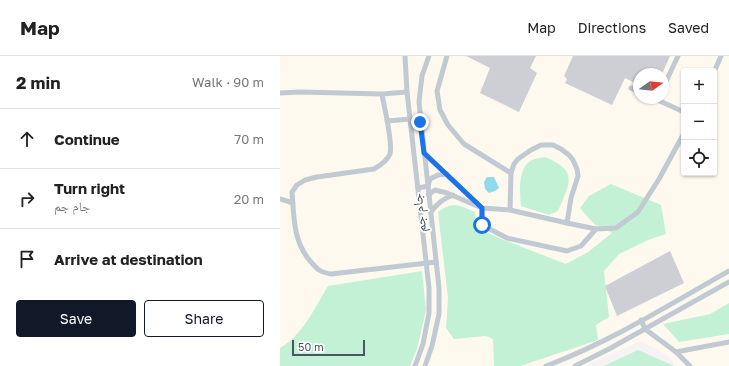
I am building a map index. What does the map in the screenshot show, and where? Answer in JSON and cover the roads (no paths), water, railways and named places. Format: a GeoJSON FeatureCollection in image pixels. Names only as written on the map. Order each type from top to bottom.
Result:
{"type":"FeatureCollection","features":[{"type":"Feature","properties":{"kind":"lane","name":"جام جم"},"geometry":{"type":"LineString","coordinates":[[405,56],[407,92],[429,288],[429,313],[423,344],[415,366]]}},
{"type":"Feature","properties":{"kind":"lane","name":"جام جم"},"geometry":{"type":"LineString","coordinates":[[425,366],[432,346],[439,314],[439,288],[419,102],[422,76],[429,56]]}},
{"type":"Feature","properties":{"kind":"lane"},"geometry":{"type":"LineString","coordinates":[[447,56],[437,90],[440,110],[448,125],[464,144],[511,173]]}},
{"type":"Feature","properties":{"kind":"lane"},"geometry":{"type":"LineString","coordinates":[[669,75],[678,56]]}},
{"type":"Feature","properties":{"kind":"lane"},"geometry":{"type":"LineString","coordinates":[[716,68],[721,56]]}},
{"type":"Feature","properties":{"kind":"lane"},"geometry":{"type":"LineString","coordinates":[[280,93],[382,94],[407,92]]}},
{"type":"Feature","properties":{"kind":"lane"},"geometry":{"type":"LineString","coordinates":[[382,94],[390,139],[390,153],[386,160],[374,169],[317,177],[305,180],[297,185],[292,192],[293,219],[296,235],[302,249],[318,271],[331,274],[436,262]]}},
{"type":"Feature","properties":{"kind":"lane"},"geometry":{"type":"LineString","coordinates":[[667,104],[681,111]]}},
{"type":"Feature","properties":{"kind":"lane"},"geometry":{"type":"LineString","coordinates":[[387,121],[410,119]]}},
{"type":"Feature","properties":{"kind":"lane"},"geometry":{"type":"LineString","coordinates":[[428,195],[435,190],[453,195],[482,208],[510,210],[567,224],[596,229],[616,228],[638,212],[660,179],[681,139]]}},
{"type":"Feature","properties":{"kind":"lane"},"geometry":{"type":"LineString","coordinates":[[510,210],[511,173],[514,164],[518,159],[541,145],[553,145],[569,155],[577,169],[578,176],[571,198],[567,224]]}},
{"type":"Feature","properties":{"kind":"lane"},"geometry":{"type":"LineString","coordinates":[[424,153],[482,208],[482,225],[507,238],[567,251],[581,246],[596,229]]}},
{"type":"Feature","properties":{"kind":"lane"},"geometry":{"type":"LineString","coordinates":[[418,188],[428,186],[430,179],[446,174]]}},
{"type":"Feature","properties":{"kind":"lane"},"geometry":{"type":"LineString","coordinates":[[430,212],[435,205],[453,195]]}},
{"type":"Feature","properties":{"kind":"lane"},"geometry":{"type":"LineString","coordinates":[[280,199],[293,203]]}},
{"type":"Feature","properties":{"kind":"lane"},"geometry":{"type":"LineString","coordinates":[[546,366],[601,342],[729,271]]}},
{"type":"Feature","properties":{"kind":"lane"},"geometry":{"type":"LineString","coordinates":[[575,366],[645,330],[729,282]]}},
{"type":"Feature","properties":{"kind":"lane"},"geometry":{"type":"LineString","coordinates":[[641,320],[645,330],[676,352],[690,366]]}},
{"type":"Feature","properties":{"kind":"lane"},"geometry":{"type":"LineString","coordinates":[[676,352],[729,342]]}},
{"type":"Feature","properties":{"kind":"water"},"geometry":{"type":"Polygon","coordinates":[[[487,177],[494,177],[499,188],[489,193],[485,189],[484,182],[487,177]]]}}]}
